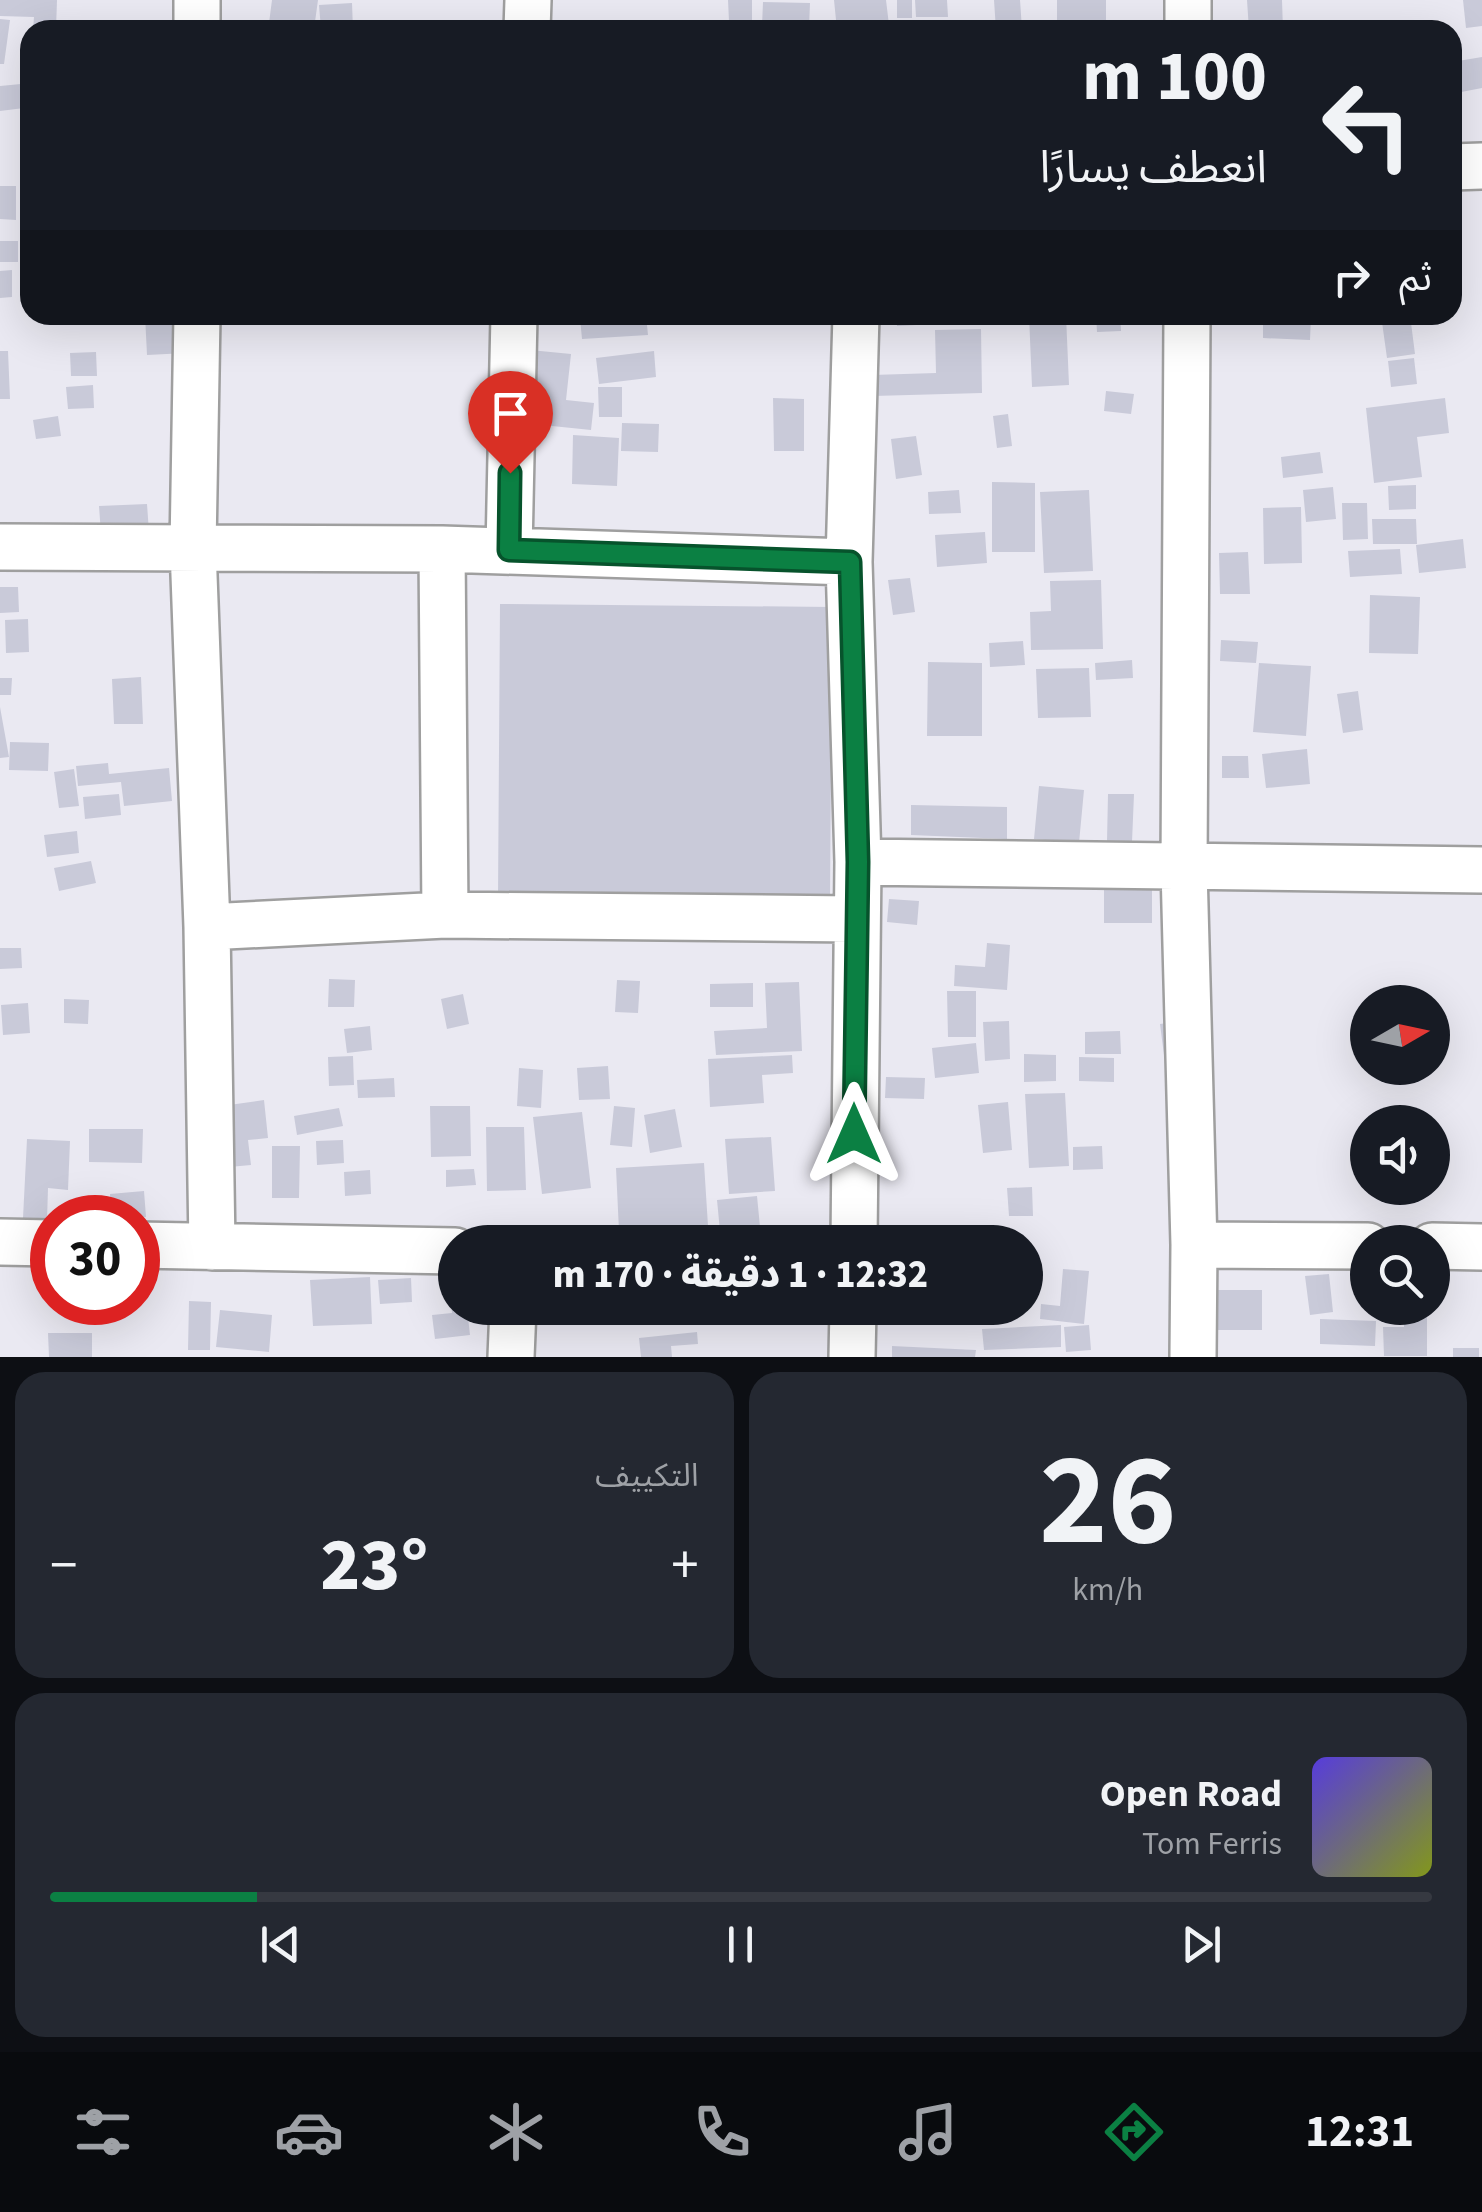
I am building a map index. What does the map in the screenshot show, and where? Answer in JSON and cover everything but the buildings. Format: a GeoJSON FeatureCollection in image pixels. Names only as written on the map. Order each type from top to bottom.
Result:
{"type":"FeatureCollection","features":[{"type":"Feature","properties":{"kind":"street"},"geometry":{"type":"LineString","coordinates":[[197,325],[193,548],[208,927],[212,1246]]}},
{"type":"Feature","properties":{"kind":"street"},"geometry":{"type":"LineString","coordinates":[[509,550],[514,325]]}},
{"type":"Feature","properties":{"kind":"street"},"geometry":{"type":"LineString","coordinates":[[854,1225],[854,919],[858,862],[850,562],[856,325]]}},
{"type":"Feature","properties":{"kind":"street"},"geometry":{"type":"LineString","coordinates":[[1186,325],[1184,869],[1194,1245],[1193,1357]]}},
{"type":"Feature","properties":{"kind":"street"},"geometry":{"type":"LineString","coordinates":[[0,547],[509,550],[850,562]]}},
{"type":"Feature","properties":{"kind":"street"},"geometry":{"type":"LineString","coordinates":[[442,549],[446,915]]}},
{"type":"Feature","properties":{"kind":"street"},"geometry":{"type":"LineString","coordinates":[[858,862],[1482,870]]}},
{"type":"Feature","properties":{"kind":"street"},"geometry":{"type":"LineString","coordinates":[[208,927],[446,915],[854,919]]}},
{"type":"Feature","properties":{"kind":"street"},"geometry":{"type":"LineString","coordinates":[[0,1242],[30,1243]]}},
{"type":"Feature","properties":{"kind":"street"},"geometry":{"type":"LineString","coordinates":[[160,1245],[438,1251]]}},
{"type":"Feature","properties":{"kind":"street"},"geometry":{"type":"LineString","coordinates":[[1194,1245],[1350,1246]]}},
{"type":"Feature","properties":{"kind":"street"},"geometry":{"type":"LineString","coordinates":[[1450,1246],[1482,1246]]}},
{"type":"Feature","properties":{"kind":"street"},"geometry":{"type":"LineString","coordinates":[[511,1357],[512,1325]]}},
{"type":"Feature","properties":{"kind":"street"},"geometry":{"type":"LineString","coordinates":[[852,1357],[853,1325]]}},
{"type":"Feature","properties":{"kind":"route"},"geometry":{"type":"LineString","coordinates":[[510,473],[509,550],[850,562],[858,862],[854,919],[854,1134]]}}]}
